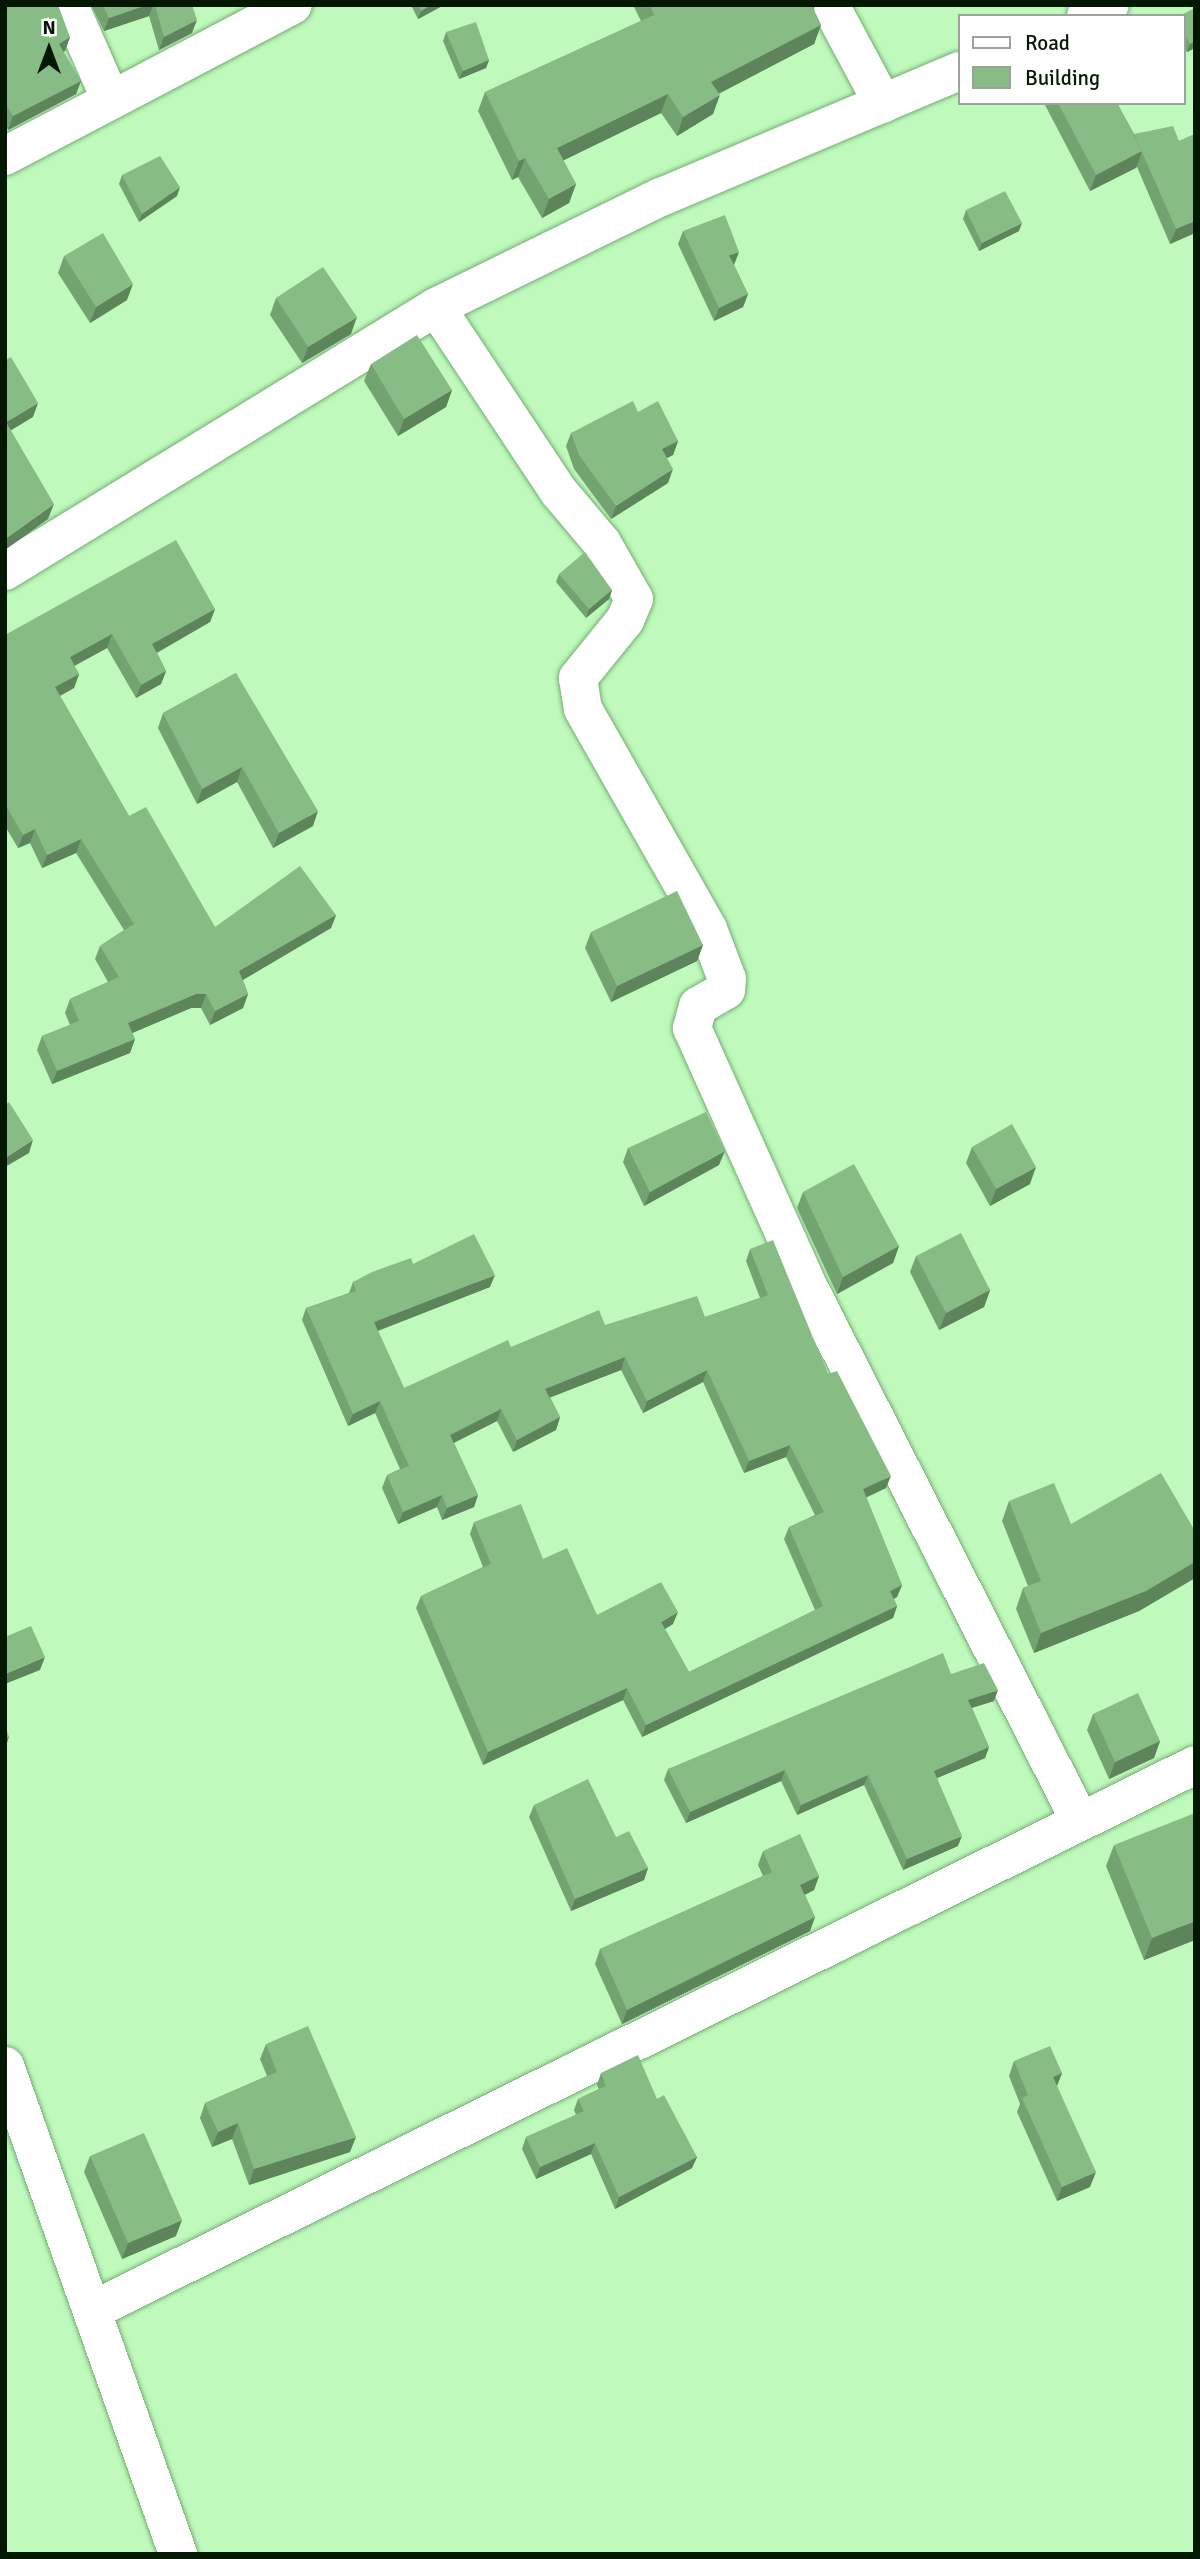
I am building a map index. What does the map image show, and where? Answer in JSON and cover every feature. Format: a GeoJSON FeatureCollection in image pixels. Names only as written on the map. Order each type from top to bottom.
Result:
{"type":"FeatureCollection","features":[{"type":"Feature","properties":{"kind":"street"},"geometry":{"type":"LineString","coordinates":[[69,5],[110,98]]}},
{"type":"Feature","properties":{"kind":"street"},"geometry":{"type":"LineString","coordinates":[[5,156],[110,98],[293,5]]}},
{"type":"Feature","properties":{"kind":"street"},"geometry":{"type":"LineString","coordinates":[[830,5],[884,104]]}},
{"type":"Feature","properties":{"kind":"street"},"geometry":{"type":"LineString","coordinates":[[1090,14],[1110,5]]}},
{"type":"Feature","properties":{"kind":"street"},"geometry":{"type":"LineString","coordinates":[[5,571],[436,307],[661,197],[958,72]]}},
{"type":"Feature","properties":{"kind":"street"},"geometry":{"type":"LineString","coordinates":[[436,307],[559,492],[602,543],[634,598],[625,620],[578,678],[583,709],[708,929],[727,979],[726,990],[698,1006],[692,1028],[810,1290],[1080,1821]]}},
{"type":"Feature","properties":{"kind":"street"},"geometry":{"type":"LineString","coordinates":[[93,2310],[1195,1765]]}},
{"type":"Feature","properties":{"kind":"street"},"geometry":{"type":"LineString","coordinates":[[5,2066],[178,2554]]}},
{"type":"Feature","properties":{"kind":"building"},"geometry":{"type":"Polygon","coordinates":[[[5,5],[58,5],[70,37],[59,44],[81,81],[13,116],[5,103],[5,5]]]}},
{"type":"Feature","properties":{"kind":"building"},"geometry":{"type":"Polygon","coordinates":[[[103,5],[147,5],[109,18],[103,5]]]}},
{"type":"Feature","properties":{"kind":"building"},"geometry":{"type":"Polygon","coordinates":[[[155,5],[192,5],[197,20],[164,37],[155,5]]]}},
{"type":"Feature","properties":{"kind":"building"},"geometry":{"type":"Polygon","coordinates":[[[418,5],[431,5],[421,11],[418,5]]]}},
{"type":"Feature","properties":{"kind":"building"},"geometry":{"type":"Polygon","coordinates":[[[650,5],[811,5],[821,25],[711,82],[720,95],[683,117],[668,94],[557,148],[576,184],[549,199],[525,158],[519,161],[485,92],[654,15],[650,5]]]}},
{"type":"Feature","properties":{"kind":"building"},"geometry":{"type":"Polygon","coordinates":[[[1195,8],[1195,41],[1190,44],[1186,37],[1186,14],[1183,14],[1195,8]]]}},
{"type":"Feature","properties":{"kind":"building"},"geometry":{"type":"Polygon","coordinates":[[[476,22],[489,60],[463,71],[446,32],[476,22]]]}},
{"type":"Feature","properties":{"kind":"building"},"geometry":{"type":"Polygon","coordinates":[[[1059,105],[1118,105],[1142,151],[1096,175],[1059,105]]]}},
{"type":"Feature","properties":{"kind":"building"},"geometry":{"type":"Polygon","coordinates":[[[1173,126],[1179,141],[1195,134],[1195,221],[1176,229],[1134,134],[1173,126]]]}},
{"type":"Feature","properties":{"kind":"building"},"geometry":{"type":"Polygon","coordinates":[[[160,156],[180,187],[142,214],[122,175],[160,156]]]}},
{"type":"Feature","properties":{"kind":"building"},"geometry":{"type":"Polygon","coordinates":[[[1005,191],[1022,223],[982,243],[966,210],[1005,191]]]}},
{"type":"Feature","properties":{"kind":"building"},"geometry":{"type":"Polygon","coordinates":[[[725,215],[739,252],[729,255],[748,294],[719,308],[683,231],[725,215]]]}},
{"type":"Feature","properties":{"kind":"building"},"geometry":{"type":"Polygon","coordinates":[[[103,233],[133,284],[96,307],[64,256],[103,233]]]}},
{"type":"Feature","properties":{"kind":"building"},"geometry":{"type":"Polygon","coordinates":[[[323,267],[357,317],[308,347],[276,298],[323,267]]]}},
{"type":"Feature","properties":{"kind":"building"},"geometry":{"type":"Polygon","coordinates":[[[417,335],[452,390],[404,419],[371,364],[417,335]]]}},
{"type":"Feature","properties":{"kind":"building"},"geometry":{"type":"Polygon","coordinates":[[[11,357],[38,403],[6,422],[54,504],[5,539],[5,360],[11,357]]]}},
{"type":"Feature","properties":{"kind":"building"},"geometry":{"type":"Polygon","coordinates":[[[633,401],[638,412],[658,401],[678,441],[662,449],[673,469],[616,506],[579,455],[571,433],[633,401]]]}},
{"type":"Feature","properties":{"kind":"building"},"geometry":{"type":"Polygon","coordinates":[[[176,540],[215,609],[152,644],[166,671],[141,685],[112,634],[70,657],[79,674],[55,687],[129,816],[146,807],[215,927],[300,866],[336,915],[239,971],[248,994],[215,1011],[206,994],[196,994],[128,1023],[135,1039],[57,1071],[42,1036],[79,1021],[70,999],[119,977],[100,946],[134,924],[81,839],[47,855],[35,829],[23,835],[5,804],[5,635],[176,540]]]}},
{"type":"Feature","properties":{"kind":"building"},"geometry":{"type":"Polygon","coordinates":[[[585,552],[612,590],[589,609],[559,574],[585,552]]]}},
{"type":"Feature","properties":{"kind":"building"},"geometry":{"type":"Polygon","coordinates":[[[236,673],[318,811],[279,833],[242,767],[202,789],[163,713],[236,673]]]}},
{"type":"Feature","properties":{"kind":"building"},"geometry":{"type":"Polygon","coordinates":[[[677,891],[703,945],[617,986],[591,932],[677,891]]]}},
{"type":"Feature","properties":{"kind":"building"},"geometry":{"type":"Polygon","coordinates":[[[9,1102],[33,1140],[5,1158],[5,1105],[9,1102]]]}},
{"type":"Feature","properties":{"kind":"building"},"geometry":{"type":"Polygon","coordinates":[[[706,1112],[725,1151],[650,1192],[628,1148],[706,1112]]]}},
{"type":"Feature","properties":{"kind":"building"},"geometry":{"type":"Polygon","coordinates":[[[1012,1124],[1036,1167],[996,1189],[972,1147],[1012,1124]]]}},
{"type":"Feature","properties":{"kind":"building"},"geometry":{"type":"Polygon","coordinates":[[[854,1164],[899,1246],[843,1277],[803,1192],[854,1164]]]}},
{"type":"Feature","properties":{"kind":"building"},"geometry":{"type":"Polygon","coordinates":[[[961,1233],[990,1290],[946,1313],[916,1256],[961,1233]]]}},
{"type":"Feature","properties":{"kind":"building"},"geometry":{"type":"Polygon","coordinates":[[[474,1234],[495,1275],[374,1322],[404,1388],[508,1340],[511,1347],[599,1310],[605,1325],[697,1296],[705,1317],[768,1295],[750,1249],[773,1240],[828,1374],[837,1371],[891,1476],[863,1489],[902,1585],[890,1591],[897,1606],[646,1725],[627,1688],[488,1752],[421,1596],[491,1564],[474,1522],[521,1504],[543,1559],[567,1548],[597,1615],[661,1582],[678,1612],[661,1622],[689,1672],[823,1606],[789,1527],[824,1512],[790,1445],[749,1461],[707,1370],[647,1401],[625,1357],[545,1389],[560,1417],[517,1440],[501,1409],[450,1435],[478,1495],[447,1508],[442,1495],[403,1512],[387,1475],[409,1466],[380,1401],[353,1414],[306,1308],[356,1291],[353,1282],[372,1272],[411,1258],[413,1264],[474,1234]]]}},
{"type":"Feature","properties":{"kind":"building"},"geometry":{"type":"Polygon","coordinates":[[[1161,1473],[1195,1531],[1195,1562],[1146,1591],[1041,1633],[1023,1588],[1041,1581],[1009,1501],[1054,1483],[1071,1524],[1161,1473]]]}},
{"type":"Feature","properties":{"kind":"building"},"geometry":{"type":"Polygon","coordinates":[[[31,1626],[45,1657],[5,1674],[5,1637],[31,1626]]]}},
{"type":"Feature","properties":{"kind":"building"},"geometry":{"type":"Polygon","coordinates":[[[943,1653],[951,1674],[984,1663],[998,1690],[968,1700],[989,1747],[934,1771],[962,1836],[907,1859],[868,1775],[801,1805],[785,1770],[690,1812],[668,1769],[943,1653]]]}},
{"type":"Feature","properties":{"kind":"building"},"geometry":{"type":"Polygon","coordinates":[[[1138,1693],[1160,1741],[1115,1762],[1093,1714],[1138,1693]]]}},
{"type":"Feature","properties":{"kind":"building"},"geometry":{"type":"Polygon","coordinates":[[[588,1779],[616,1837],[629,1831],[648,1868],[575,1899],[534,1805],[588,1779]]]}},
{"type":"Feature","properties":{"kind":"building"},"geometry":{"type":"Polygon","coordinates":[[[1195,1813],[1195,1921],[1152,1938],[1114,1845],[1195,1813]]]}},
{"type":"Feature","properties":{"kind":"building"},"geometry":{"type":"Polygon","coordinates":[[[800,1834],[819,1876],[800,1885],[815,1917],[627,2010],[600,1949],[772,1872],[763,1851],[800,1834]]]}},
{"type":"Feature","properties":{"kind":"building"},"geometry":{"type":"Polygon","coordinates":[[[308,2026],[356,2137],[254,2169],[238,2123],[218,2132],[205,2103],[277,2072],[266,2044],[308,2026]]]}},
{"type":"Feature","properties":{"kind":"building"},"geometry":{"type":"Polygon","coordinates":[[[1050,2046],[1062,2073],[1053,2077],[1096,2172],[1062,2187],[1022,2098],[1028,2095],[1014,2061],[1050,2046]]]}},
{"type":"Feature","properties":{"kind":"building"},"geometry":{"type":"Polygon","coordinates":[[[638,2055],[657,2099],[664,2095],[697,2157],[619,2197],[595,2143],[540,2167],[526,2137],[584,2111],[578,2099],[606,2086],[601,2073],[638,2055]]]}},
{"type":"Feature","properties":{"kind":"building"},"geometry":{"type":"Polygon","coordinates":[[[144,2133],[182,2220],[128,2243],[90,2156],[144,2133]]]}}]}
